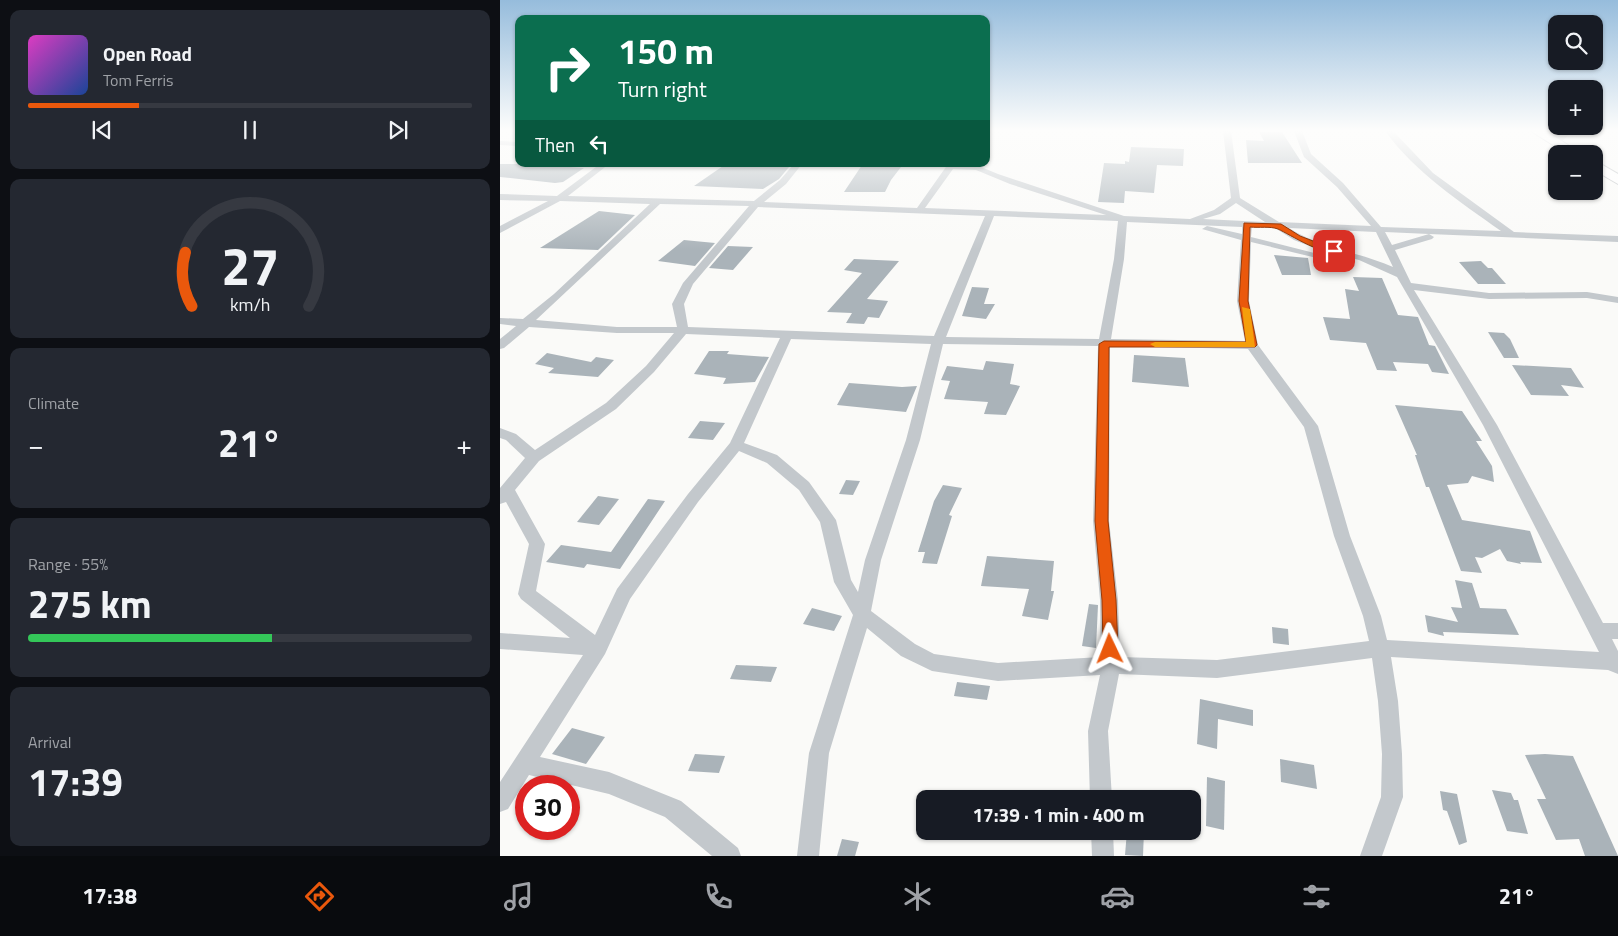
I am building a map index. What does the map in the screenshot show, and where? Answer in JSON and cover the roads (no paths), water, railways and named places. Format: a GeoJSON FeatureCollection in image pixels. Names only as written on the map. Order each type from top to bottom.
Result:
{"type":"FeatureCollection","features":[{"type":"Feature","properties":{"kind":"highway"},"geometry":{"type":"LineString","coordinates":[[1604,171],[1618,180]]}},
{"type":"Feature","properties":{"kind":"street"},"geometry":{"type":"LineString","coordinates":[[500,230],[560,198],[596,171]]}},
{"type":"Feature","properties":{"kind":"street"},"geometry":{"type":"LineString","coordinates":[[683,330],[678,304],[688,283],[756,204],[783,182],[792,171]]}},
{"type":"Feature","properties":{"kind":"street"},"geometry":{"type":"LineString","coordinates":[[919,212],[946,171]]}},
{"type":"Feature","properties":{"kind":"street"},"geometry":{"type":"LineString","coordinates":[[986,171],[1007,182],[1091,205],[1122,226]]}},
{"type":"Feature","properties":{"kind":"street"},"geometry":{"type":"LineString","coordinates":[[1232,171],[1236,199],[1278,226],[1320,247],[1363,258],[1405,280]]}},
{"type":"Feature","properties":{"kind":"street"},"geometry":{"type":"LineString","coordinates":[[1325,171],[1340,185],[1380,231],[1405,280],[1490,425],[1616,665]]}},
{"type":"Feature","properties":{"kind":"street"},"geometry":{"type":"LineString","coordinates":[[1430,171],[1513,236]]}},
{"type":"Feature","properties":{"kind":"street"},"geometry":{"type":"LineString","coordinates":[[500,197],[991,213],[1071,217],[1122,226],[1185,222],[1441,234],[1618,239]]}},
{"type":"Feature","properties":{"kind":"street"},"geometry":{"type":"LineString","coordinates":[[1185,222],[1217,212],[1236,199]]}},
{"type":"Feature","properties":{"kind":"street"},"geometry":{"type":"LineString","coordinates":[[500,345],[613,246],[658,202]]}},
{"type":"Feature","properties":{"kind":"street"},"geometry":{"type":"LineString","coordinates":[[808,856],[819,753],[862,614],[873,560],[913,440],[938,341],[991,213]]}},
{"type":"Feature","properties":{"kind":"street"},"geometry":{"type":"LineString","coordinates":[[1185,222],[1245,240],[1405,280],[1488,296],[1587,295],[1618,300]]}},
{"type":"Feature","properties":{"kind":"street"},"geometry":{"type":"LineString","coordinates":[[1247,225],[1243,301],[1252,345],[1311,426],[1342,536],[1372,616],[1380,648],[1388,701],[1392,754],[1392,798],[1371,856]]}},
{"type":"Feature","properties":{"kind":"street"},"geometry":{"type":"LineString","coordinates":[[1100,790],[1098,731],[1111,665],[1109,600],[1101,521],[1104,344],[1122,226]]}},
{"type":"Feature","properties":{"kind":"street"},"geometry":{"type":"LineString","coordinates":[[1389,249],[1441,234]]}},
{"type":"Feature","properties":{"kind":"street"},"geometry":{"type":"LineString","coordinates":[[500,321],[617,330],[683,330],[938,341],[1252,345]]}},
{"type":"Feature","properties":{"kind":"street"},"geometry":{"type":"LineString","coordinates":[[598,648],[526,594],[537,544],[503,494],[534,457],[611,406],[650,369],[683,330]]}},
{"type":"Feature","properties":{"kind":"street"},"geometry":{"type":"LineString","coordinates":[[500,801],[598,648],[623,594],[693,498],[736,446],[787,335]]}},
{"type":"Feature","properties":{"kind":"street"},"geometry":{"type":"LineString","coordinates":[[500,433],[511,437],[534,457]]}},
{"type":"Feature","properties":{"kind":"street"},"geometry":{"type":"LineString","coordinates":[[736,446],[772,459],[804,486],[828,520],[843,582],[862,614],[908,650],[932,662],[998,672],[1111,665],[1217,669],[1380,648],[1616,665]]}},
{"type":"Feature","properties":{"kind":"street"},"geometry":{"type":"LineString","coordinates":[[1596,630],[1618,631]]}},
{"type":"Feature","properties":{"kind":"street"},"geometry":{"type":"LineString","coordinates":[[500,641],[598,648]]}},
{"type":"Feature","properties":{"kind":"street"},"geometry":{"type":"LineString","coordinates":[[525,764],[609,783],[673,809],[730,856]]}},
{"type":"Feature","properties":{"kind":"street"},"geometry":{"type":"LineString","coordinates":[[1102,840],[1103,856]]}}]}
